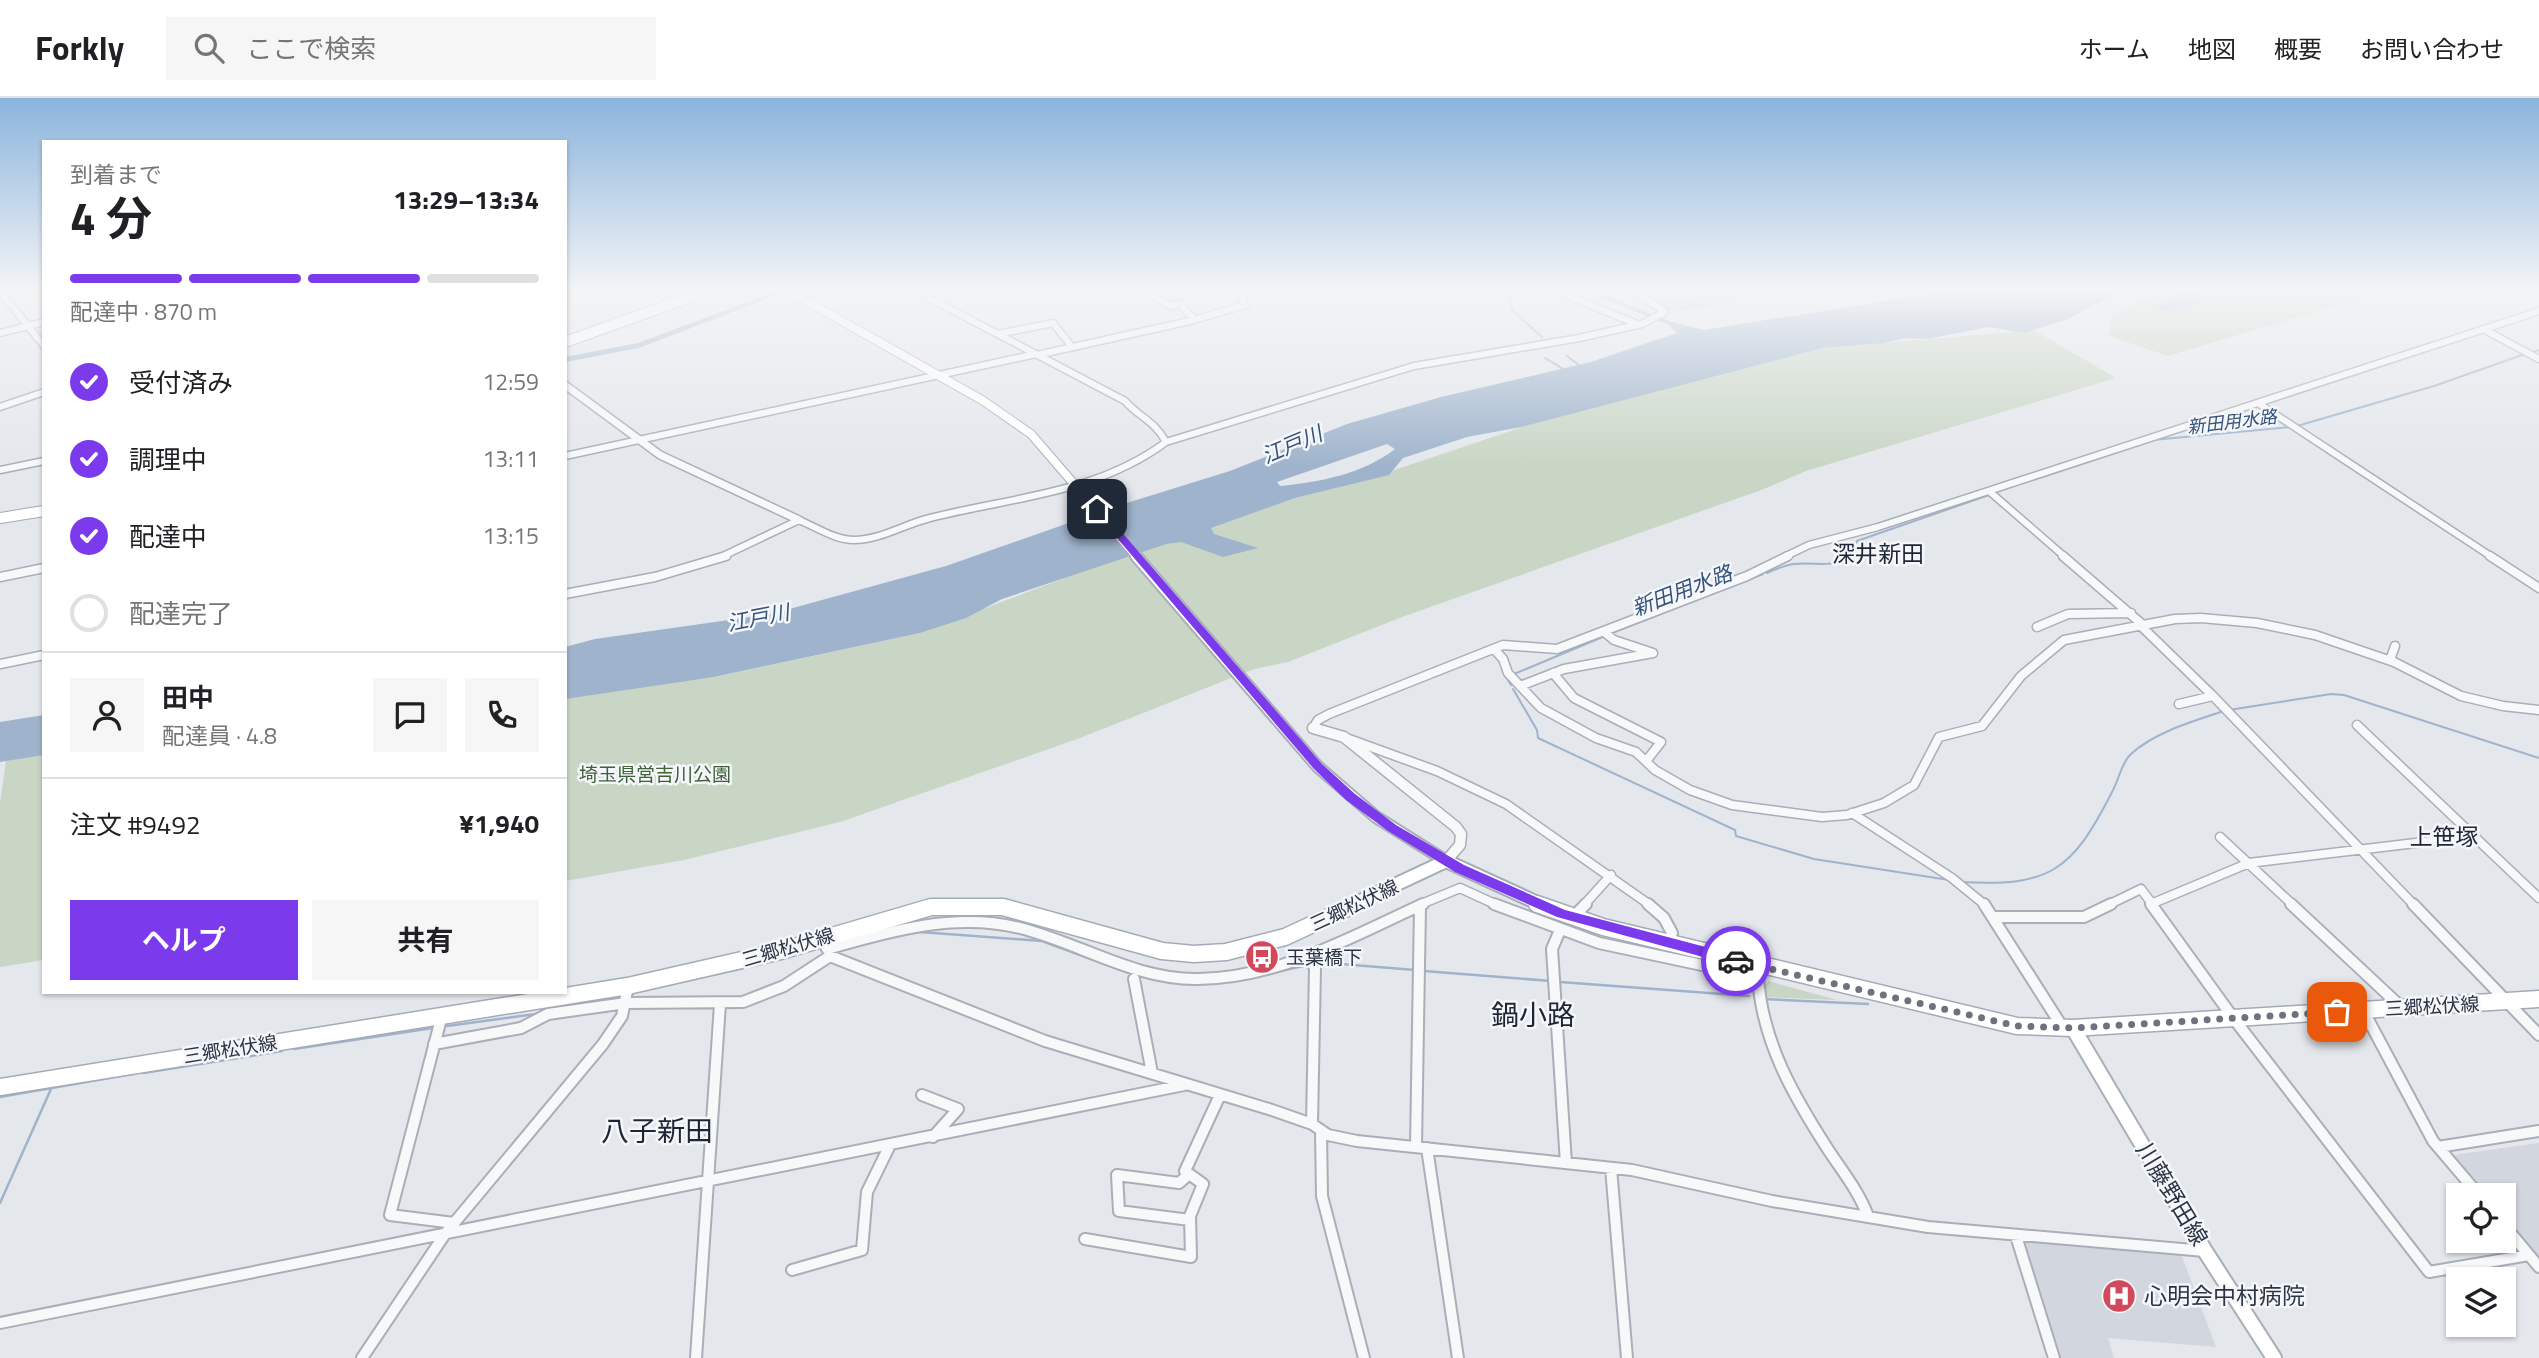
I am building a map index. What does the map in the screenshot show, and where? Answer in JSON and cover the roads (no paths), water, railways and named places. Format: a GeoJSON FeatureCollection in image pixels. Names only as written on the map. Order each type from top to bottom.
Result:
{"type":"FeatureCollection","features":[{"type":"Feature","properties":{"kind":"main road"},"geometry":{"type":"LineString","coordinates":[[893,349],[1007,416],[1043,445],[1304,751],[1350,797],[1416,844],[1446,861]]}},
{"type":"Feature","properties":{"kind":"main road"},"geometry":{"type":"LineString","coordinates":[[0,518],[42,512]]}},
{"type":"Feature","properties":{"kind":"main road","name":"三郷松伏線"},"geometry":{"type":"LineString","coordinates":[[0,1087],[441,1019],[628,986],[827,947],[931,907],[976,905],[1027,912],[1104,937],[1162,951],[1194,954],[1226,952],[1285,937],[1446,861],[1522,898],[1603,927],[2017,1026],[2068,1028],[2539,999]]}},
{"type":"Feature","properties":{"kind":"main road","name":"川藤野田線"},"geometry":{"type":"LineString","coordinates":[[2068,1028],[2274,1358]]}},
{"type":"Feature","properties":{"kind":"street"},"geometry":{"type":"LineString","coordinates":[[1027,349],[1131,405],[1136,414],[1157,425],[1166,442]]}},
{"type":"Feature","properties":{"kind":"street"},"geometry":{"type":"LineString","coordinates":[[567,456],[1063,349]]}},
{"type":"Feature","properties":{"kind":"street"},"geometry":{"type":"LineString","coordinates":[[567,386],[671,462],[799,520],[853,540],[932,518],[1079,487],[1146,458],[1166,442],[1415,366],[1519,349]]}},
{"type":"Feature","properties":{"kind":"street"},"geometry":{"type":"LineString","coordinates":[[1672,933],[1664,918],[1611,876],[1487,794],[1437,771],[1313,728],[1318,720],[1329,714],[1494,649],[1511,644],[1552,650],[1761,571],[1817,541],[1878,527],[2427,349]]}},
{"type":"Feature","properties":{"kind":"street"},"geometry":{"type":"LineString","coordinates":[[2520,349],[2539,359]]}},
{"type":"Feature","properties":{"kind":"street"},"geometry":{"type":"LineString","coordinates":[[0,407],[42,393]]}},
{"type":"Feature","properties":{"kind":"street"},"geometry":{"type":"LineString","coordinates":[[2258,403],[2539,588]]}},
{"type":"Feature","properties":{"kind":"street"},"geometry":{"type":"LineString","coordinates":[[0,470],[42,461]]}},
{"type":"Feature","properties":{"kind":"street"},"geometry":{"type":"LineString","coordinates":[[1989,491],[2131,613],[2539,1035]]}},
{"type":"Feature","properties":{"kind":"street"},"geometry":{"type":"LineString","coordinates":[[567,594],[627,584],[716,558],[767,538],[799,520]]}},
{"type":"Feature","properties":{"kind":"street"},"geometry":{"type":"LineString","coordinates":[[0,577],[42,568]]}},
{"type":"Feature","properties":{"kind":"street"},"geometry":{"type":"LineString","coordinates":[[2037,627],[2068,614],[2131,613]]}},
{"type":"Feature","properties":{"kind":"street"},"geometry":{"type":"LineString","coordinates":[[1494,649],[1503,659],[1508,673],[1541,708],[1596,738],[1626,746],[1672,780],[1725,804],[1822,817],[1852,813],[1906,792],[1922,775],[1939,737],[1982,726],[2021,676],[2058,644],[2084,634],[2193,617],[2246,622],[2325,639],[2390,660],[2456,695],[2510,708],[2539,710]]}},
{"type":"Feature","properties":{"kind":"street"},"geometry":{"type":"LineString","coordinates":[[1520,685],[1553,673],[1653,653],[1614,640],[1604,632]]}},
{"type":"Feature","properties":{"kind":"street"},"geometry":{"type":"LineString","coordinates":[[2390,660],[2395,648]]}},
{"type":"Feature","properties":{"kind":"street"},"geometry":{"type":"LineString","coordinates":[[0,664],[42,655]]}},
{"type":"Feature","properties":{"kind":"street"},"geometry":{"type":"LineString","coordinates":[[1553,673],[1574,698],[1661,743],[1647,760]]}},
{"type":"Feature","properties":{"kind":"street"},"geometry":{"type":"LineString","coordinates":[[2179,704],[2213,696]]}},
{"type":"Feature","properties":{"kind":"street"},"geometry":{"type":"LineString","coordinates":[[2357,724],[2539,898]]}},
{"type":"Feature","properties":{"kind":"street"},"geometry":{"type":"LineString","coordinates":[[1344,737],[1456,827],[1461,834],[1460,845],[1446,861]]}},
{"type":"Feature","properties":{"kind":"street"},"geometry":{"type":"LineString","coordinates":[[1852,813],[1880,834],[1969,890],[1995,917],[2068,1028]]}},
{"type":"Feature","properties":{"kind":"street"},"geometry":{"type":"LineString","coordinates":[[2151,904],[2249,863],[2474,836]]}},
{"type":"Feature","properties":{"kind":"street"},"geometry":{"type":"LineString","coordinates":[[2220,837],[2402,1007]]}},
{"type":"Feature","properties":{"kind":"street"},"geometry":{"type":"LineString","coordinates":[[1580,911],[1611,876]]}},
{"type":"Feature","properties":{"kind":"street"},"geometry":{"type":"LineString","coordinates":[[434,1044],[521,1028],[548,1014],[626,1003],[720,1004],[761,997],[784,986],[827,947],[928,922],[975,921],[1022,929],[1098,958],[1163,976],[1195,979],[1248,976],[1308,958],[1460,888],[1565,929],[1652,955],[1758,977],[1759,1004],[1785,1075],[1862,1200],[1868,1216]]}},
{"type":"Feature","properties":{"kind":"street"},"geometry":{"type":"LineString","coordinates":[[1995,917],[2084,916],[2141,889],[2234,1018],[2429,1272],[2529,1255]]}},
{"type":"Feature","properties":{"kind":"street"},"geometry":{"type":"LineString","coordinates":[[1420,907],[1421,1147],[1458,1358]]}},
{"type":"Feature","properties":{"kind":"street"},"geometry":{"type":"LineString","coordinates":[[1565,929],[1552,949],[1566,1163]]}},
{"type":"Feature","properties":{"kind":"street"},"geometry":{"type":"LineString","coordinates":[[827,947],[841,958],[869,972],[1024,1034],[1187,1084],[1357,1141],[1611,1168],[1796,1205],[1928,1227],[2205,1251]]}},
{"type":"Feature","properties":{"kind":"street"},"geometry":{"type":"LineString","coordinates":[[1308,958],[1315,968],[1317,1128],[1322,1196],[1364,1358]]}},
{"type":"Feature","properties":{"kind":"street"},"geometry":{"type":"LineString","coordinates":[[1134,979],[1152,1073]]}},
{"type":"Feature","properties":{"kind":"street"},"geometry":{"type":"LineString","coordinates":[[362,1358],[445,1234],[526,1135],[569,1089],[622,1016],[628,986]]}},
{"type":"Feature","properties":{"kind":"street"},"geometry":{"type":"LineString","coordinates":[[696,1358],[720,1004]]}},
{"type":"Feature","properties":{"kind":"street"},"geometry":{"type":"LineString","coordinates":[[2363,1010],[2438,1147],[2469,1183]]}},
{"type":"Feature","properties":{"kind":"street"},"geometry":{"type":"LineString","coordinates":[[441,1019],[390,1215],[454,1223]]}},
{"type":"Feature","properties":{"kind":"street"},"geometry":{"type":"LineString","coordinates":[[0,1324],[889,1147],[1187,1084]]}},
{"type":"Feature","properties":{"kind":"street"},"geometry":{"type":"LineString","coordinates":[[922,1095],[958,1109],[933,1138]]}},
{"type":"Feature","properties":{"kind":"street"},"geometry":{"type":"LineString","coordinates":[[1085,1239],[1191,1256],[1190,1220],[1203,1184],[1185,1171],[1220,1095]]}},
{"type":"Feature","properties":{"kind":"street"},"geometry":{"type":"LineString","coordinates":[[2438,1147],[2539,1131]]}},
{"type":"Feature","properties":{"kind":"street"},"geometry":{"type":"LineString","coordinates":[[792,1270],[862,1250],[867,1192],[889,1147]]}},
{"type":"Feature","properties":{"kind":"street"},"geometry":{"type":"LineString","coordinates":[[1611,1168],[1627,1358]]}},
{"type":"Feature","properties":{"kind":"street"},"geometry":{"type":"LineString","coordinates":[[1188,1175],[1179,1183],[1118,1175],[1119,1211],[1190,1220]]}},
{"type":"Feature","properties":{"kind":"street"},"geometry":{"type":"LineString","coordinates":[[2016,1236],[2054,1358]]}},
{"type":"Feature","properties":{"kind":"street"},"geometry":{"type":"LineString","coordinates":[[2516,1239],[2539,1266]]}},
{"type":"Feature","properties":{"kind":"water"},"geometry":{"type":"Polygon","coordinates":[[[608,349],[635,349],[567,362],[567,357],[608,349]]]}},
{"type":"Feature","properties":{"kind":"water","name":"江戸川"},"geometry":{"type":"Polygon","coordinates":[[[1630,349],[1820,349],[1521,427],[1467,437],[1403,458],[1389,475],[1295,498],[1211,528],[1214,534],[1258,548],[1223,557],[1181,542],[1166,544],[1002,599],[966,618],[920,633],[714,677],[567,699],[567,646],[595,639],[771,614],[946,566],[1117,506],[1230,471],[1347,424],[1441,397],[1591,362],[1630,349]],[[1387,444],[1277,482],[1280,486],[1310,482],[1355,471],[1383,458],[1395,449],[1387,444]]]}},
{"type":"Feature","properties":{"kind":"water"},"geometry":{"type":"Polygon","coordinates":[[[42,715],[42,755],[0,762],[0,722],[42,715]]]}},
{"type":"Feature","properties":{"kind":"waterway","name":"新田用水路"},"geometry":{"type":"LineString","coordinates":[[2531,353],[2539,350]]}},
{"type":"Feature","properties":{"kind":"waterway","name":"新田用水路"},"geometry":{"type":"LineString","coordinates":[[2297,426],[2434,386],[2525,354]]}},
{"type":"Feature","properties":{"kind":"waterway"},"geometry":{"type":"LineString","coordinates":[[1567,356],[1580,366]]}},
{"type":"Feature","properties":{"kind":"waterway"},"geometry":{"type":"LineString","coordinates":[[1545,358],[1565,370]]}},
{"type":"Feature","properties":{"kind":"waterway","name":"新田用水路"},"geometry":{"type":"LineString","coordinates":[[2153,440],[2290,427]]}},
{"type":"Feature","properties":{"kind":"waterway","name":"新田用水路"},"geometry":{"type":"LineString","coordinates":[[1996,492],[2008,488]]}},
{"type":"Feature","properties":{"kind":"waterway","name":"新田用水路"},"geometry":{"type":"LineString","coordinates":[[1767,573],[1790,565],[1838,562],[1851,551],[1857,541],[1989,495]]}},
{"type":"Feature","properties":{"kind":"waterway","name":"新田用水路"},"geometry":{"type":"LineString","coordinates":[[1612,633],[1763,574]]}},
{"type":"Feature","properties":{"kind":"waterway","name":"新田用水路"},"geometry":{"type":"LineString","coordinates":[[1514,674],[1605,636]]}},
{"type":"Feature","properties":{"kind":"waterway"},"geometry":{"type":"LineString","coordinates":[[1506,677],[1511,685]]}},
{"type":"Feature","properties":{"kind":"waterway"},"geometry":{"type":"LineString","coordinates":[[1513,689],[1537,730],[1538,738],[1735,830],[1736,836],[1814,859],[1949,880]]}},
{"type":"Feature","properties":{"kind":"waterway"},"geometry":{"type":"LineString","coordinates":[[2229,710],[2331,694],[2344,695],[2539,758]]}},
{"type":"Feature","properties":{"kind":"waterway"},"geometry":{"type":"LineString","coordinates":[[1961,882],[2017,881],[2037,877],[2055,868],[2070,857],[2084,840],[2098,819],[2131,754],[2163,733],[2224,711]]}},
{"type":"Feature","properties":{"kind":"waterway"},"geometry":{"type":"LineString","coordinates":[[920,932],[1042,941],[1132,974]]}},
{"type":"Feature","properties":{"kind":"waterway"},"geometry":{"type":"LineString","coordinates":[[1316,962],[1415,970]]}},
{"type":"Feature","properties":{"kind":"waterway"},"geometry":{"type":"LineString","coordinates":[[1235,981],[1308,965]]}},
{"type":"Feature","properties":{"kind":"waterway"},"geometry":{"type":"LineString","coordinates":[[1424,971],[1551,981]]}},
{"type":"Feature","properties":{"kind":"waterway"},"geometry":{"type":"LineString","coordinates":[[1560,982],[1749,996]]}},
{"type":"Feature","properties":{"kind":"waterway"},"geometry":{"type":"LineString","coordinates":[[1764,999],[1868,1004]]}},
{"type":"Feature","properties":{"kind":"waterway"},"geometry":{"type":"LineString","coordinates":[[447,1026],[536,1014]]}},
{"type":"Feature","properties":{"kind":"waterway"},"geometry":{"type":"LineString","coordinates":[[294,1049],[433,1028]]}},
{"type":"Feature","properties":{"kind":"waterway"},"geometry":{"type":"LineString","coordinates":[[143,1073],[282,1051]]}},
{"type":"Feature","properties":{"kind":"waterway"},"geometry":{"type":"LineString","coordinates":[[0,1097],[132,1074]]}},
{"type":"Feature","properties":{"kind":"waterway"},"geometry":{"type":"LineString","coordinates":[[0,1203],[51,1089]]}},
{"type":"Feature","properties":{"kind":"place","name":"玉葉橋下"},"geometry":{"type":"Point","coordinates":[1262,957]}},
{"type":"Feature","properties":{"kind":"place","name":"心明会中村病院"},"geometry":{"type":"Point","coordinates":[2119,1296]}},
{"type":"Feature","properties":{"kind":"district","name":"深井新田"},"geometry":{"type":"Point","coordinates":[1878,554]}},
{"type":"Feature","properties":{"kind":"district","name":"上笹塚"},"geometry":{"type":"Point","coordinates":[2444,837]}},
{"type":"Feature","properties":{"kind":"district","name":"鍋小路"},"geometry":{"type":"Point","coordinates":[1533,1015]}},
{"type":"Feature","properties":{"kind":"district","name":"八子新田"},"geometry":{"type":"Point","coordinates":[657,1131]}},
{"type":"Feature","properties":{"kind":"park label","name":"埼玉県営吉川公園"},"geometry":{"type":"Point","coordinates":[655,774]}}]}
